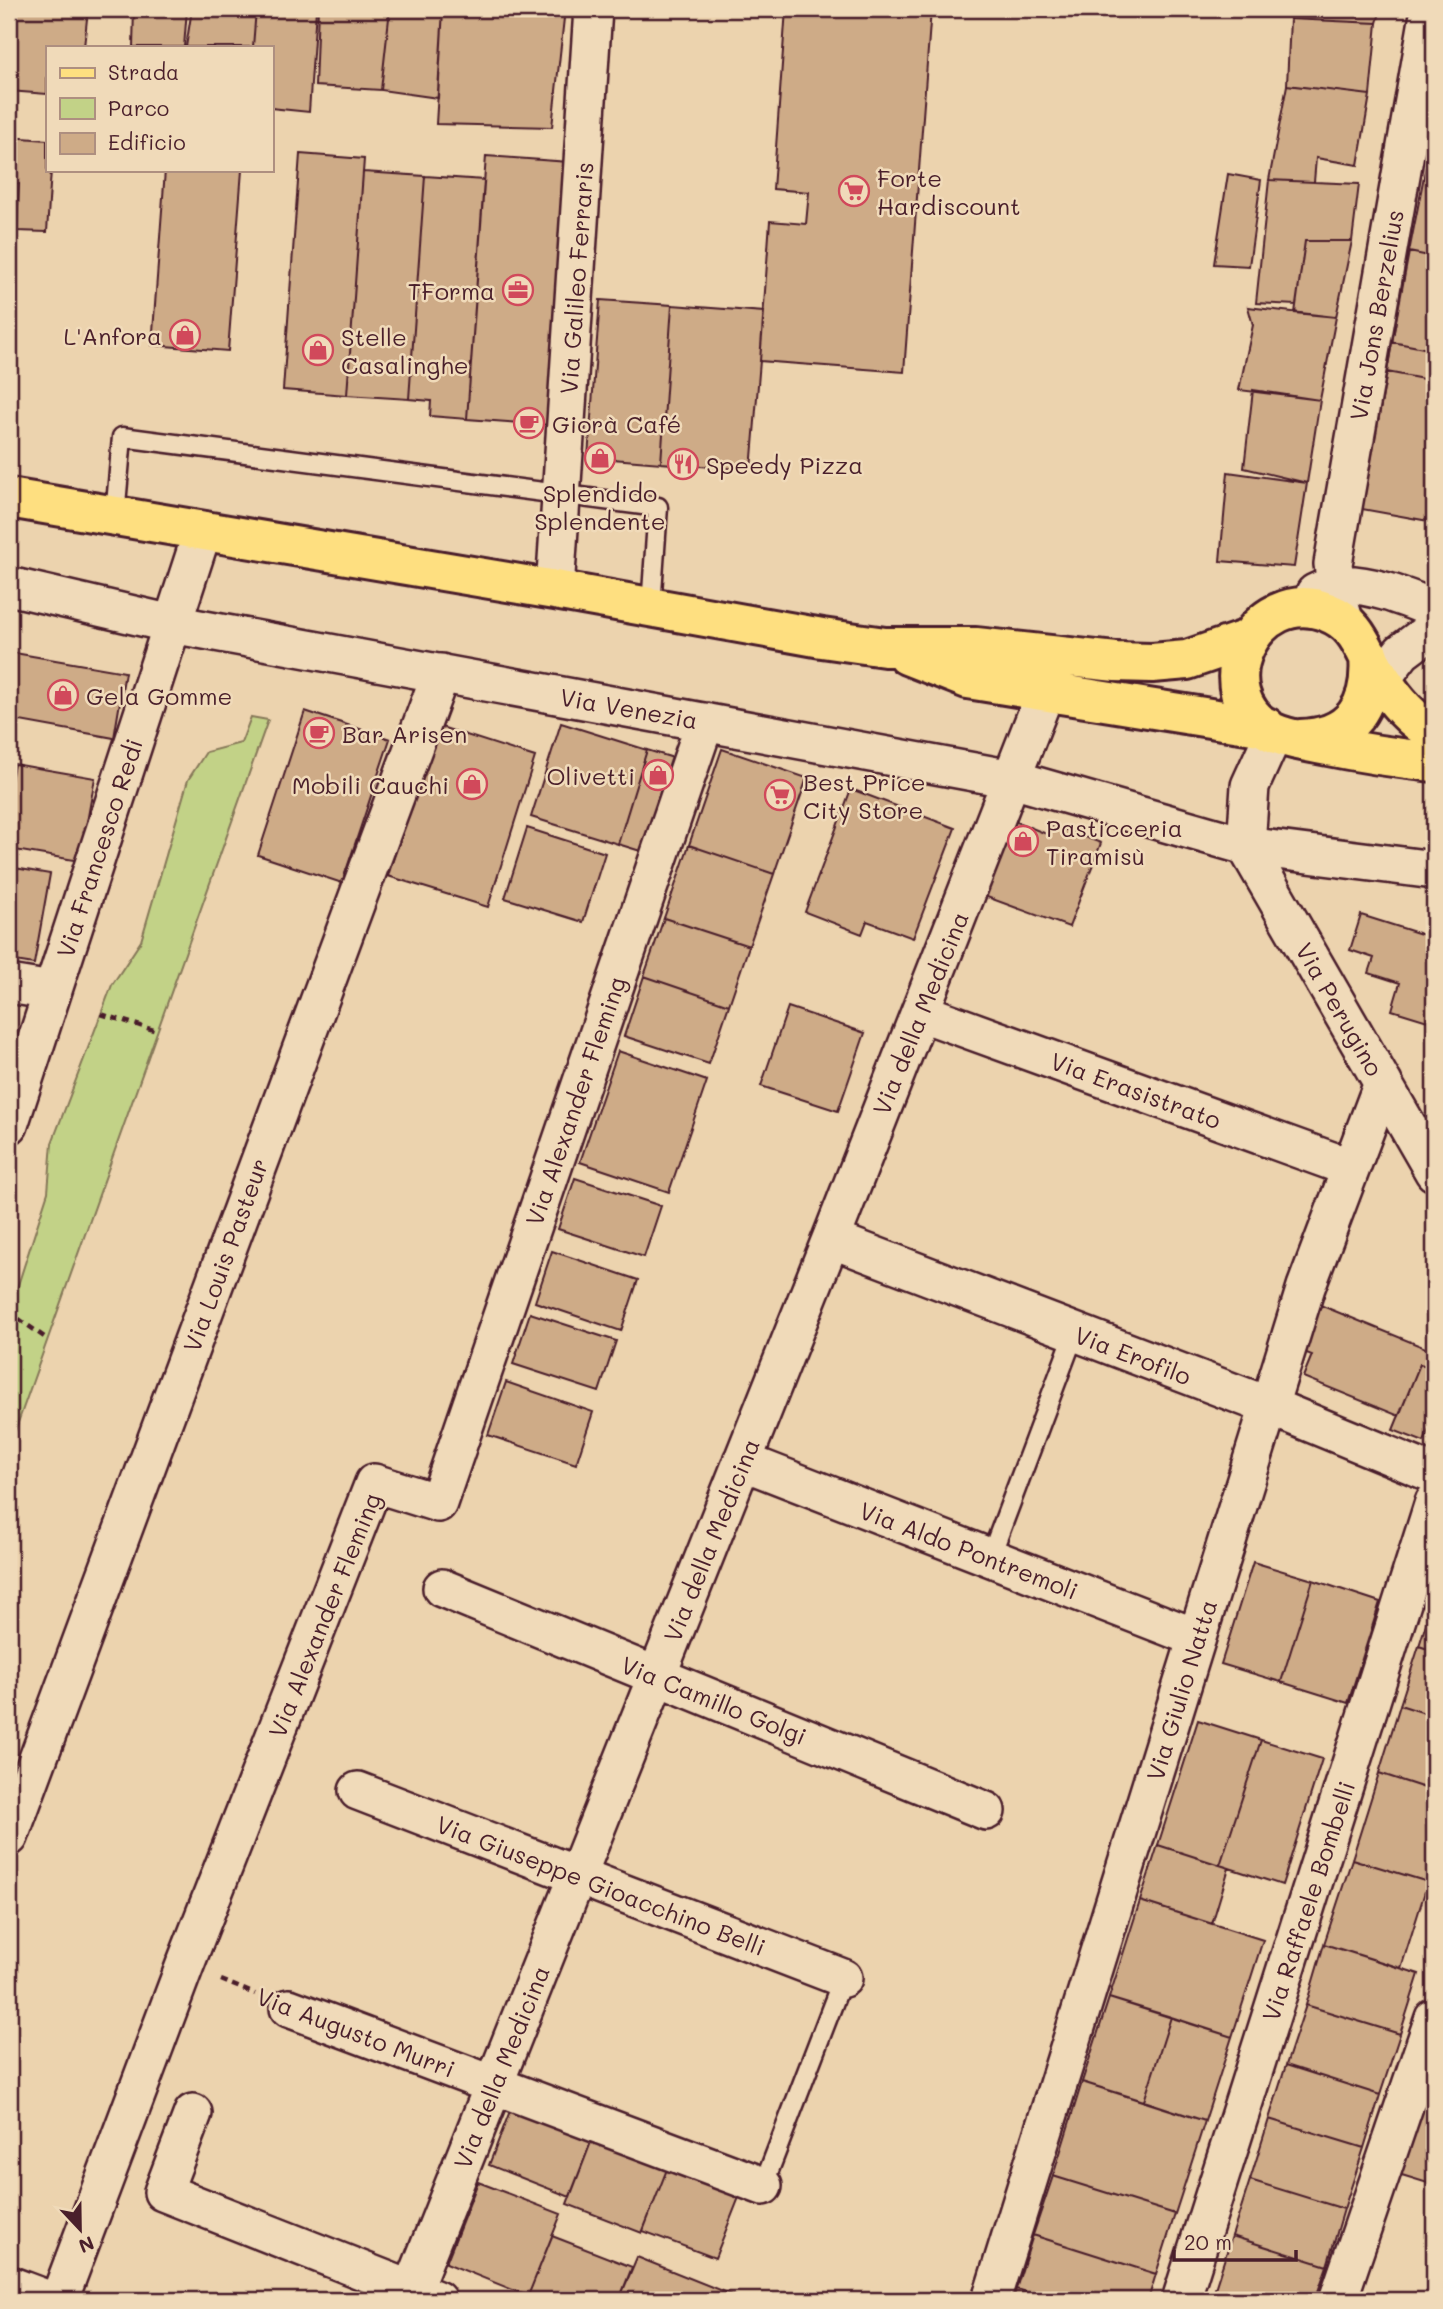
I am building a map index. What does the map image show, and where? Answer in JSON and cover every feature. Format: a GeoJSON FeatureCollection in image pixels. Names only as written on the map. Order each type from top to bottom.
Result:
{"type":"FeatureCollection","features":[{"type":"Feature","properties":{"kind":"main road"},"geometry":{"type":"LineString","coordinates":[[9,498],[555,590],[821,638],[885,646],[976,647],[1116,662],[1152,663],[1187,660],[1248,639]]}},
{"type":"Feature","properties":{"kind":"main road"},"geometry":{"type":"LineString","coordinates":[[1434,732],[1424,727],[1372,678],[1359,636],[1340,603],[1325,611],[1303,607],[1282,612],[1263,622],[1248,639],[1240,657],[1238,677],[1242,696],[1251,714],[1278,733],[1380,757],[1434,762]]}},
{"type":"Feature","properties":{"kind":"main road"},"geometry":{"type":"LineString","coordinates":[[885,646],[968,679],[1316,739],[1337,731],[1354,718],[1372,678]]}},
{"type":"Feature","properties":{"kind":"street","name":"Via Galileo Ferraris"},"geometry":{"type":"LineString","coordinates":[[555,590],[593,9]]}},
{"type":"Feature","properties":{"kind":"street","name":"Via Jons Berzelius"},"geometry":{"type":"LineString","coordinates":[[1340,603],[1332,564],[1430,9]]}},
{"type":"Feature","properties":{"kind":"street","name":"Via Francesco Redi"},"geometry":{"type":"LineString","coordinates":[[10,1118],[203,530]]}},
{"type":"Feature","properties":{"kind":"street","name":"Via Venezia"},"geometry":{"type":"LineString","coordinates":[[9,586],[172,624],[1012,779],[1246,846],[1434,870]]}},
{"type":"Feature","properties":{"kind":"street"},"geometry":{"type":"LineString","coordinates":[[1340,603],[1361,587],[1397,594],[1434,609]]}},
{"type":"Feature","properties":{"kind":"street"},"geometry":{"type":"LineString","coordinates":[[1372,678],[1434,628]]}},
{"type":"Feature","properties":{"kind":"street","name":"Via Louis Pasteur"},"geometry":{"type":"LineString","coordinates":[[9,1837],[441,673]]}},
{"type":"Feature","properties":{"kind":"street","name":"Via della Medicina"},"geometry":{"type":"LineString","coordinates":[[419,2297],[494,2085],[1045,693]]}},
{"type":"Feature","properties":{"kind":"street","name":"Via Alexander Fleming"},"geometry":{"type":"LineString","coordinates":[[59,2300],[185,1965],[374,1483],[438,1503],[705,722]]}},
{"type":"Feature","properties":{"kind":"street"},"geometry":{"type":"LineString","coordinates":[[1246,846],[1250,786],[1278,733]]}},
{"type":"Feature","properties":{"kind":"street","name":"Via Perugino"},"geometry":{"type":"LineString","coordinates":[[1246,846],[1434,1172]]}},
{"type":"Feature","properties":{"kind":"street"},"geometry":{"type":"LineString","coordinates":[[9,984],[52,991]]}},
{"type":"Feature","properties":{"kind":"street","name":"Via Erasistrato"},"geometry":{"type":"LineString","coordinates":[[920,1012],[1351,1168]]}},
{"type":"Feature","properties":{"kind":"street","name":"Via Giulio Natta"},"geometry":{"type":"LineString","coordinates":[[991,2300],[1306,1287],[1383,1083]]}},
{"type":"Feature","properties":{"kind":"street","name":"Via Erofilo"},"geometry":{"type":"LineString","coordinates":[[831,1239],[1269,1406],[1434,1474]]}},
{"type":"Feature","properties":{"kind":"street","name":"Via Aldo Pontremoli"},"geometry":{"type":"LineString","coordinates":[[742,1461],[1197,1638]]}},
{"type":"Feature","properties":{"kind":"street","name":"Via Raffaele Bombelli"},"geometry":{"type":"LineString","coordinates":[[1181,2300],[1434,1502]]}},
{"type":"Feature","properties":{"kind":"street","name":"Via Camillo Golgi"},"geometry":{"type":"LineString","coordinates":[[442,1588],[986,1811]]}},
{"type":"Feature","properties":{"kind":"street","name":"Via Giuseppe Gioacchino Belli"},"geometry":{"type":"LineString","coordinates":[[358,1791],[843,1978]]}},
{"type":"Feature","properties":{"kind":"street","name":"Via Augusto Murri"},"geometry":{"type":"LineString","coordinates":[[289,2008],[764,2186]]}},
{"type":"Feature","properties":{"kind":"street"},"geometry":{"type":"LineString","coordinates":[[1338,2300],[1434,2018]]}},
{"type":"Feature","properties":{"kind":"street"},"geometry":{"type":"LineString","coordinates":[[193,2113],[163,2192],[419,2297]]}},
{"type":"Feature","properties":{"kind":"street"},"geometry":{"type":"LineString","coordinates":[[9,2285],[49,2300]]}},
{"type":"Feature","properties":{"kind":"lane"},"geometry":{"type":"LineString","coordinates":[[114,516],[122,437],[658,507],[652,607]]}},
{"type":"Feature","properties":{"kind":"lane"},"geometry":{"type":"LineString","coordinates":[[990,1558],[1075,1332]]}},
{"type":"Feature","properties":{"kind":"lane"},"geometry":{"type":"LineString","coordinates":[[764,2186],[843,1978]]}},
{"type":"Feature","properties":{"kind":"path"},"geometry":{"type":"LineString","coordinates":[[101,1014],[157,1031]]}},
{"type":"Feature","properties":{"kind":"path"},"geometry":{"type":"LineString","coordinates":[[9,1312],[47,1339]]}},
{"type":"Feature","properties":{"kind":"path","name":"Via Augusto Murri"},"geometry":{"type":"LineString","coordinates":[[185,1965],[289,2008]]}},
{"type":"Feature","properties":{"kind":"green space"},"geometry":{"type":"Polygon","coordinates":[[[251,717],[268,720],[9,1448],[9,1313],[48,1192],[52,1143],[112,985],[141,941],[188,780],[206,752],[241,743],[251,717]]]}},
{"type":"Feature","properties":{"kind":"building"},"geometry":{"type":"Polygon","coordinates":[[[9,9],[88,9],[84,46],[46,46],[46,94],[9,91],[9,9]]]}},
{"type":"Feature","properties":{"kind":"building"},"geometry":{"type":"Polygon","coordinates":[[[134,9],[187,9],[184,46],[133,46],[134,9]]]}},
{"type":"Feature","properties":{"kind":"building"},"geometry":{"type":"Polygon","coordinates":[[[192,9],[256,9],[253,46],[186,46],[192,9]]]}},
{"type":"Feature","properties":{"kind":"building"},"geometry":{"type":"Polygon","coordinates":[[[256,9],[316,9],[309,112],[273,108],[273,46],[253,46],[256,9]]]}},
{"type":"Feature","properties":{"kind":"building"},"geometry":{"type":"Polygon","coordinates":[[[318,9],[390,9],[381,90],[315,86],[318,9]]]}},
{"type":"Feature","properties":{"kind":"building"},"geometry":{"type":"Polygon","coordinates":[[[390,9],[443,9],[438,98],[381,90],[390,9]]]}},
{"type":"Feature","properties":{"kind":"building"},"geometry":{"type":"Polygon","coordinates":[[[443,9],[565,9],[552,127],[436,124],[443,9]]]}},
{"type":"Feature","properties":{"kind":"building","name":"Forte Hardiscount"},"geometry":{"type":"Polygon","coordinates":[[[786,9],[931,9],[904,372],[760,361],[770,221],[806,224],[809,192],[773,189],[786,9]]]}},
{"type":"Feature","properties":{"kind":"building"},"geometry":{"type":"Polygon","coordinates":[[[1291,9],[1381,9],[1377,23],[1290,19],[1291,9]]]}},
{"type":"Feature","properties":{"kind":"building"},"geometry":{"type":"Polygon","coordinates":[[[1290,19],[1377,23],[1370,95],[1287,85],[1290,19]]]}},
{"type":"Feature","properties":{"kind":"building"},"geometry":{"type":"Polygon","coordinates":[[[1287,85],[1370,95],[1358,165],[1316,158],[1314,182],[1269,180],[1287,85]]]}},
{"type":"Feature","properties":{"kind":"building"},"geometry":{"type":"Polygon","coordinates":[[[1434,124],[1434,167],[1426,166],[1434,124]]]}},
{"type":"Feature","properties":{"kind":"building"},"geometry":{"type":"Polygon","coordinates":[[[9,137],[46,140],[46,172],[51,172],[47,232],[17,231],[19,184],[9,183],[9,137]]]}},
{"type":"Feature","properties":{"kind":"building"},"geometry":{"type":"Polygon","coordinates":[[[300,154],[364,159],[347,395],[283,390],[300,154]]]}},
{"type":"Feature","properties":{"kind":"building"},"geometry":{"type":"Polygon","coordinates":[[[486,156],[569,162],[550,425],[467,419],[486,156]]]}},
{"type":"Feature","properties":{"kind":"building"},"geometry":{"type":"Polygon","coordinates":[[[1426,166],[1434,167],[1434,257],[1409,252],[1426,166]]]}},
{"type":"Feature","properties":{"kind":"building"},"geometry":{"type":"Polygon","coordinates":[[[165,172],[242,172],[228,351],[152,345],[165,172]]]}},
{"type":"Feature","properties":{"kind":"building"},"geometry":{"type":"Polygon","coordinates":[[[363,172],[425,176],[409,399],[347,395],[363,172]]]}},
{"type":"Feature","properties":{"kind":"building"},"geometry":{"type":"Polygon","coordinates":[[[1228,174],[1261,180],[1249,266],[1214,264],[1228,174]]]}},
{"type":"Feature","properties":{"kind":"building"},"geometry":{"type":"Polygon","coordinates":[[[425,176],[484,180],[467,419],[430,416],[431,401],[409,399],[425,176]]]}},
{"type":"Feature","properties":{"kind":"building"},"geometry":{"type":"Polygon","coordinates":[[[1269,180],[1359,184],[1352,241],[1305,241],[1296,305],[1256,303],[1269,180]]]}},
{"type":"Feature","properties":{"kind":"building"},"geometry":{"type":"Polygon","coordinates":[[[1305,241],[1352,241],[1336,317],[1295,313],[1305,241]]]}},
{"type":"Feature","properties":{"kind":"building"},"geometry":{"type":"Polygon","coordinates":[[[1409,252],[1434,257],[1434,350],[1392,342],[1409,252]]]}},
{"type":"Feature","properties":{"kind":"building"},"geometry":{"type":"Polygon","coordinates":[[[600,300],[672,305],[661,463],[588,457],[600,300]]]}},
{"type":"Feature","properties":{"kind":"building"},"geometry":{"type":"Polygon","coordinates":[[[672,305],[764,312],[751,470],[661,463],[672,305]]]}},
{"type":"Feature","properties":{"kind":"building"},"geometry":{"type":"Polygon","coordinates":[[[1248,307],[1336,317],[1320,400],[1239,390],[1253,325],[1248,307]]]}},
{"type":"Feature","properties":{"kind":"building"},"geometry":{"type":"Polygon","coordinates":[[[1392,342],[1434,350],[1434,381],[1387,372],[1392,342]]]}},
{"type":"Feature","properties":{"kind":"building"},"geometry":{"type":"Polygon","coordinates":[[[1387,372],[1434,381],[1434,522],[1362,509],[1387,372]]]}},
{"type":"Feature","properties":{"kind":"building"},"geometry":{"type":"Polygon","coordinates":[[[1253,390],[1320,400],[1307,483],[1244,468],[1253,390]]]}},
{"type":"Feature","properties":{"kind":"building"},"geometry":{"type":"Polygon","coordinates":[[[1228,472],[1307,483],[1294,567],[1220,561],[1228,472]]]}},
{"type":"Feature","properties":{"kind":"building"},"geometry":{"type":"Polygon","coordinates":[[[9,652],[125,672],[114,738],[9,719],[9,652]]]}},
{"type":"Feature","properties":{"kind":"building"},"geometry":{"type":"Polygon","coordinates":[[[305,711],[390,739],[342,883],[258,855],[305,711]]]}},
{"type":"Feature","properties":{"kind":"building"},"geometry":{"type":"Polygon","coordinates":[[[561,723],[647,750],[618,844],[531,817],[561,723]]]}},
{"type":"Feature","properties":{"kind":"building"},"geometry":{"type":"Polygon","coordinates":[[[435,725],[535,757],[488,907],[388,876],[435,725]]]}},
{"type":"Feature","properties":{"kind":"building"},"geometry":{"type":"Polygon","coordinates":[[[722,749],[807,778],[774,874],[689,845],[722,749]]]}},
{"type":"Feature","properties":{"kind":"building"},"geometry":{"type":"Polygon","coordinates":[[[647,750],[680,760],[650,854],[618,844],[647,750]]]}},
{"type":"Feature","properties":{"kind":"building"},"geometry":{"type":"Polygon","coordinates":[[[14,764],[95,778],[80,861],[9,849],[9,793],[14,764]]]}},
{"type":"Feature","properties":{"kind":"building"},"geometry":{"type":"Polygon","coordinates":[[[851,789],[955,828],[913,938],[867,921],[862,934],[805,912],[851,789]]]}},
{"type":"Feature","properties":{"kind":"building"},"geometry":{"type":"Polygon","coordinates":[[[1012,820],[1049,835],[1053,825],[1101,843],[1069,927],[984,896],[1012,820]]]}},
{"type":"Feature","properties":{"kind":"building"},"geometry":{"type":"Polygon","coordinates":[[[527,828],[605,853],[583,922],[505,898],[527,828]]]}},
{"type":"Feature","properties":{"kind":"building"},"geometry":{"type":"Polygon","coordinates":[[[689,845],[774,874],[749,946],[664,918],[689,845]]]}},
{"type":"Feature","properties":{"kind":"building"},"geometry":{"type":"Polygon","coordinates":[[[9,867],[50,874],[34,964],[9,960],[9,867]]]}},
{"type":"Feature","properties":{"kind":"building"},"geometry":{"type":"Polygon","coordinates":[[[1361,915],[1434,938],[1434,1023],[1392,1010],[1400,983],[1369,973],[1374,958],[1350,950],[1361,915]]]}},
{"type":"Feature","properties":{"kind":"building"},"geometry":{"type":"Polygon","coordinates":[[[664,918],[749,946],[729,1005],[644,976],[664,918]]]}},
{"type":"Feature","properties":{"kind":"building"},"geometry":{"type":"Polygon","coordinates":[[[644,976],[729,1005],[709,1064],[624,1036],[644,976]]]}},
{"type":"Feature","properties":{"kind":"building"},"geometry":{"type":"Polygon","coordinates":[[[788,1007],[865,1033],[838,1111],[761,1086],[788,1007]]]}},
{"type":"Feature","properties":{"kind":"building"},"geometry":{"type":"Polygon","coordinates":[[[618,1051],[707,1081],[669,1192],[580,1162],[618,1051]]]}},
{"type":"Feature","properties":{"kind":"building"},"geometry":{"type":"Polygon","coordinates":[[[575,1178],[661,1206],[644,1257],[558,1229],[575,1178]]]}},
{"type":"Feature","properties":{"kind":"building"},"geometry":{"type":"Polygon","coordinates":[[[552,1251],[638,1280],[621,1331],[535,1302],[552,1251]]]}},
{"type":"Feature","properties":{"kind":"building"},"geometry":{"type":"Polygon","coordinates":[[[1320,1305],[1433,1351],[1427,1366],[1420,1364],[1399,1416],[1303,1377],[1312,1355],[1301,1351],[1320,1305]]]}},
{"type":"Feature","properties":{"kind":"building"},"geometry":{"type":"Polygon","coordinates":[[[530,1313],[616,1341],[599,1392],[513,1364],[530,1313]]]}},
{"type":"Feature","properties":{"kind":"building"},"geometry":{"type":"Polygon","coordinates":[[[1431,1356],[1434,1357],[1434,1417],[1424,1442],[1393,1430],[1420,1364],[1427,1366],[1431,1356]]]}},
{"type":"Feature","properties":{"kind":"building"},"geometry":{"type":"Polygon","coordinates":[[[506,1382],[593,1412],[576,1464],[488,1435],[506,1382]]]}},
{"type":"Feature","properties":{"kind":"building"},"geometry":{"type":"Polygon","coordinates":[[[1253,1562],[1313,1580],[1281,1682],[1221,1664],[1253,1562]]]}},
{"type":"Feature","properties":{"kind":"building"},"geometry":{"type":"Polygon","coordinates":[[[1313,1580],[1380,1602],[1348,1703],[1281,1682],[1313,1580]]]}},
{"type":"Feature","properties":{"kind":"building"},"geometry":{"type":"Polygon","coordinates":[[[1434,1598],[1434,1651],[1419,1646],[1434,1598]]]}},
{"type":"Feature","properties":{"kind":"building"},"geometry":{"type":"Polygon","coordinates":[[[1419,1646],[1434,1651],[1434,1716],[1400,1705],[1419,1646]]]}},
{"type":"Feature","properties":{"kind":"building"},"geometry":{"type":"Polygon","coordinates":[[[1400,1705],[1434,1716],[1434,1791],[1379,1773],[1400,1705]]]}},
{"type":"Feature","properties":{"kind":"building"},"geometry":{"type":"Polygon","coordinates":[[[1198,1720],[1261,1740],[1220,1865],[1158,1845],[1198,1720]]]}},
{"type":"Feature","properties":{"kind":"building"},"geometry":{"type":"Polygon","coordinates":[[[1261,1740],[1322,1759],[1282,1885],[1220,1865],[1261,1740]]]}},
{"type":"Feature","properties":{"kind":"building"},"geometry":{"type":"Polygon","coordinates":[[[1379,1773],[1434,1791],[1434,1863],[1428,1882],[1352,1859],[1379,1773]]]}},
{"type":"Feature","properties":{"kind":"building"},"geometry":{"type":"Polygon","coordinates":[[[1158,1845],[1229,1868],[1212,1924],[1140,1901],[1158,1845]]]}},
{"type":"Feature","properties":{"kind":"building"},"geometry":{"type":"Polygon","coordinates":[[[1352,1859],[1428,1882],[1401,1968],[1324,1944],[1352,1859]]]}},
{"type":"Feature","properties":{"kind":"building"},"geometry":{"type":"Polygon","coordinates":[[[1140,1901],[1263,1940],[1232,2037],[1109,1998],[1140,1901]]]}},
{"type":"Feature","properties":{"kind":"building"},"geometry":{"type":"Polygon","coordinates":[[[1324,1944],[1419,1974],[1400,2034],[1306,2005],[1324,1944]]]}},
{"type":"Feature","properties":{"kind":"building"},"geometry":{"type":"Polygon","coordinates":[[[1109,1998],[1171,2017],[1144,2101],[1082,2082],[1109,1998]]]}},
{"type":"Feature","properties":{"kind":"building"},"geometry":{"type":"Polygon","coordinates":[[[1306,2005],[1400,2034],[1380,2095],[1286,2065],[1306,2005]]]}},
{"type":"Feature","properties":{"kind":"building"},"geometry":{"type":"Polygon","coordinates":[[[1171,2017],[1232,2037],[1205,2121],[1144,2101],[1171,2017]]]}},
{"type":"Feature","properties":{"kind":"building"},"geometry":{"type":"Polygon","coordinates":[[[1286,2065],[1380,2095],[1364,2148],[1269,2119],[1286,2065]]]}},
{"type":"Feature","properties":{"kind":"building"},"geometry":{"type":"Polygon","coordinates":[[[1082,2082],[1205,2121],[1175,2214],[1053,2176],[1082,2082]]]}},
{"type":"Feature","properties":{"kind":"building"},"geometry":{"type":"Polygon","coordinates":[[[515,2098],[596,2129],[570,2197],[489,2165],[515,2098]]]}},
{"type":"Feature","properties":{"kind":"building"},"geometry":{"type":"Polygon","coordinates":[[[1413,2105],[1434,2112],[1434,2185],[1392,2172],[1413,2105]]]}},
{"type":"Feature","properties":{"kind":"building"},"geometry":{"type":"Polygon","coordinates":[[[1269,2119],[1364,2148],[1344,2209],[1250,2180],[1269,2119]]]}},
{"type":"Feature","properties":{"kind":"building"},"geometry":{"type":"Polygon","coordinates":[[[596,2129],[671,2159],[642,2233],[567,2204],[596,2129]]]}},
{"type":"Feature","properties":{"kind":"building"},"geometry":{"type":"Polygon","coordinates":[[[671,2159],[743,2187],[715,2258],[643,2231],[671,2159]]]}},
{"type":"Feature","properties":{"kind":"building"},"geometry":{"type":"Polygon","coordinates":[[[1053,2176],[1175,2214],[1156,2274],[1033,2235],[1053,2176]]]}},
{"type":"Feature","properties":{"kind":"building"},"geometry":{"type":"Polygon","coordinates":[[[1250,2180],[1344,2209],[1327,2266],[1232,2236],[1250,2180]]]}},
{"type":"Feature","properties":{"kind":"building"},"geometry":{"type":"Polygon","coordinates":[[[478,2182],[561,2214],[528,2296],[446,2263],[478,2182]]]}},
{"type":"Feature","properties":{"kind":"building"},"geometry":{"type":"Polygon","coordinates":[[[1033,2235],[1156,2274],[1148,2300],[1051,2300],[1016,2289],[1033,2235]]]}},
{"type":"Feature","properties":{"kind":"building"},"geometry":{"type":"Polygon","coordinates":[[[552,2236],[632,2267],[619,2300],[540,2300],[528,2296],[552,2236]]]}},
{"type":"Feature","properties":{"kind":"building"},"geometry":{"type":"Polygon","coordinates":[[[1232,2236],[1327,2266],[1315,2300],[1212,2298],[1232,2236]]]}},
{"type":"Feature","properties":{"kind":"building"},"geometry":{"type":"Polygon","coordinates":[[[637,2257],[737,2297],[736,2300],[619,2300],[637,2257]]]}},
{"type":"Feature","properties":{"kind":"building"},"geometry":{"type":"Polygon","coordinates":[[[1016,2289],[1051,2300],[1013,2300],[1016,2289]]]}},
{"type":"Feature","properties":{"kind":"place","name":"Forte Hardiscount"},"geometry":{"type":"Point","coordinates":[854,191]}},
{"type":"Feature","properties":{"kind":"place","name":"TForma"},"geometry":{"type":"Point","coordinates":[518,290]}},
{"type":"Feature","properties":{"kind":"place","name":"L'Anfora"},"geometry":{"type":"Point","coordinates":[185,335]}},
{"type":"Feature","properties":{"kind":"place","name":"Stelle Casalinghe"},"geometry":{"type":"Point","coordinates":[318,350]}},
{"type":"Feature","properties":{"kind":"place","name":"Giorà Café"},"geometry":{"type":"Point","coordinates":[529,423]}},
{"type":"Feature","properties":{"kind":"place","name":"Splendido Splendente"},"geometry":{"type":"Point","coordinates":[600,458]}},
{"type":"Feature","properties":{"kind":"place","name":"Speedy Pizza"},"geometry":{"type":"Point","coordinates":[683,464]}},
{"type":"Feature","properties":{"kind":"place","name":"Gela Gomme"},"geometry":{"type":"Point","coordinates":[63,695]}},
{"type":"Feature","properties":{"kind":"place","name":"Bar Arisen"},"geometry":{"type":"Point","coordinates":[319,733]}},
{"type":"Feature","properties":{"kind":"place","name":"Olivetti"},"geometry":{"type":"Point","coordinates":[658,775]}},
{"type":"Feature","properties":{"kind":"place","name":"Mobili Cauchi"},"geometry":{"type":"Point","coordinates":[472,784]}},
{"type":"Feature","properties":{"kind":"place","name":"Best Price City Store"},"geometry":{"type":"Point","coordinates":[780,795]}},
{"type":"Feature","properties":{"kind":"place","name":"Pasticceria Tiramisù"},"geometry":{"type":"Point","coordinates":[1023,841]}}]}
